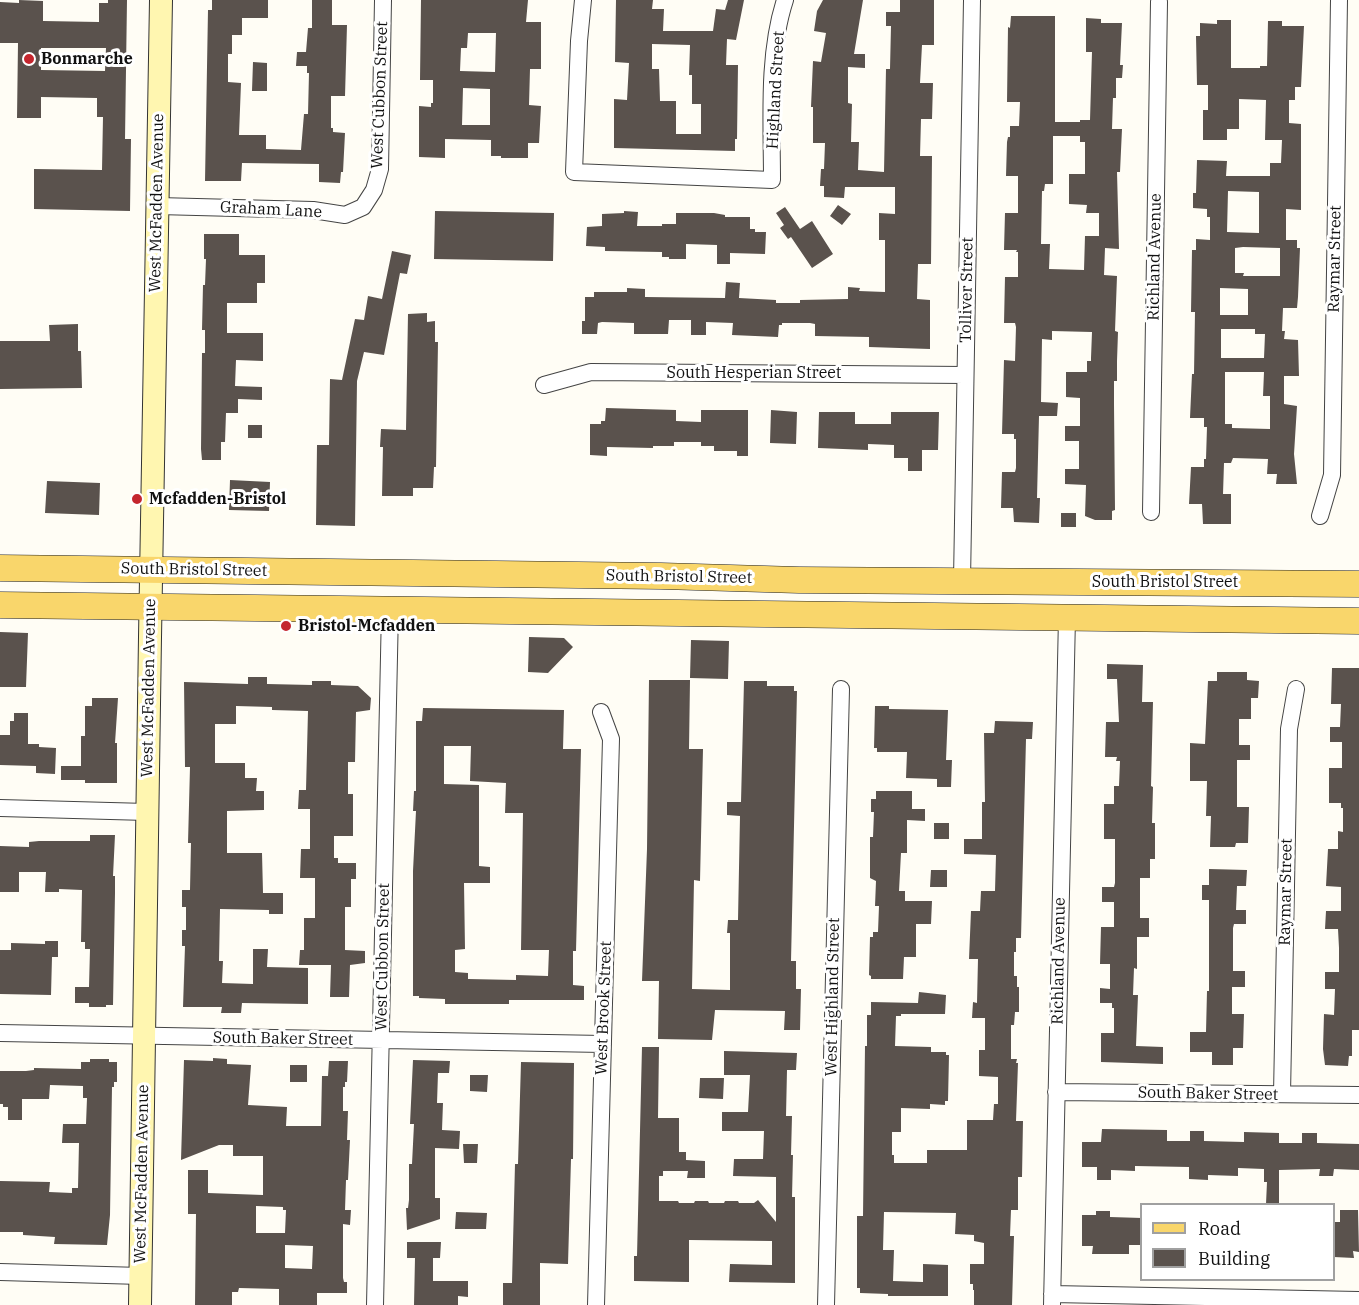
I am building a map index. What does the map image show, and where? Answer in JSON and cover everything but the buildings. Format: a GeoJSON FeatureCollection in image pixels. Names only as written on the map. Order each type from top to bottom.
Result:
{"type":"FeatureCollection","features":[{"type":"Feature","properties":{"kind":"main road","name":"South Bristol Street"},"geometry":{"type":"LineString","coordinates":[[0,568],[1359,584]]}},
{"type":"Feature","properties":{"kind":"main road"},"geometry":{"type":"LineString","coordinates":[[827,615],[946,595],[962,580]]}},
{"type":"Feature","properties":{"kind":"main road"},"geometry":{"type":"LineString","coordinates":[[1067,617],[1080,604],[1094,599],[1194,583]]}},
{"type":"Feature","properties":{"kind":"main road"},"geometry":{"type":"LineString","coordinates":[[0,605],[1359,621]]}},
{"type":"Feature","properties":{"kind":"street","name":"West McFadden Avenue"},"geometry":{"type":"LineString","coordinates":[[140,1305],[161,0]]}},
{"type":"Feature","properties":{"kind":"street","name":"West Cubbon Street"},"geometry":{"type":"LineString","coordinates":[[374,190],[380,169],[383,0]]}},
{"type":"Feature","properties":{"kind":"street","name":"Highland Street"},"geometry":{"type":"LineString","coordinates":[[583,0],[579,41],[574,172],[772,180],[774,60],[777,31],[785,0]]}},
{"type":"Feature","properties":{"kind":"street","name":"Tolliver Street"},"geometry":{"type":"LineString","coordinates":[[962,580],[972,0]]}},
{"type":"Feature","properties":{"kind":"street","name":"Raymar Street"},"geometry":{"type":"LineString","coordinates":[[1320,516],[1332,475],[1339,0]]}},
{"type":"Feature","properties":{"kind":"street","name":"Richland Avenue"},"geometry":{"type":"LineString","coordinates":[[1151,512],[1159,1]]}},
{"type":"Feature","properties":{"kind":"street","name":"Graham Lane"},"geometry":{"type":"LineString","coordinates":[[158,206],[313,210],[345,215],[363,207],[374,190]]}},
{"type":"Feature","properties":{"kind":"street","name":"South Hesperian Street"},"geometry":{"type":"LineString","coordinates":[[544,386],[591,372],[965,375]]}},
{"type":"Feature","properties":{"kind":"street","name":"West Cubbon Street"},"geometry":{"type":"LineString","coordinates":[[375,1305],[390,610]]}},
{"type":"Feature","properties":{"kind":"street","name":"Richland Avenue"},"geometry":{"type":"LineString","coordinates":[[1052,1299],[1067,617]]}},
{"type":"Feature","properties":{"kind":"street","name":"West Highland Street"},"geometry":{"type":"LineString","coordinates":[[826,1305],[841,689]]}},
{"type":"Feature","properties":{"kind":"street","name":"Raymar Street"},"geometry":{"type":"LineString","coordinates":[[1282,1094],[1290,729],[1296,689]]}},
{"type":"Feature","properties":{"kind":"street","name":"West Brook Street"},"geometry":{"type":"LineString","coordinates":[[596,1305],[611,739],[601,712]]}},
{"type":"Feature","properties":{"kind":"street"},"geometry":{"type":"LineString","coordinates":[[0,808],[147,812]]}},
{"type":"Feature","properties":{"kind":"street","name":"South Baker Street"},"geometry":{"type":"LineString","coordinates":[[0,1033],[603,1044]]}},
{"type":"Feature","properties":{"kind":"street","name":"South Baker Street"},"geometry":{"type":"LineString","coordinates":[[1056,1092],[1359,1095]]}},
{"type":"Feature","properties":{"kind":"street"},"geometry":{"type":"LineString","coordinates":[[0,1272],[141,1276]]}},
{"type":"Feature","properties":{"kind":"street"},"geometry":{"type":"LineString","coordinates":[[1052,1299],[1359,1300]]}},
{"type":"Feature","properties":{"kind":"place","name":"Bonmarche"},"geometry":{"type":"Point","coordinates":[29,59]}},
{"type":"Feature","properties":{"kind":"place","name":"Mcfadden-Bristol"},"geometry":{"type":"Point","coordinates":[137,499]}},
{"type":"Feature","properties":{"kind":"place","name":"Bristol-Mcfadden"},"geometry":{"type":"Point","coordinates":[286,626]}}]}
